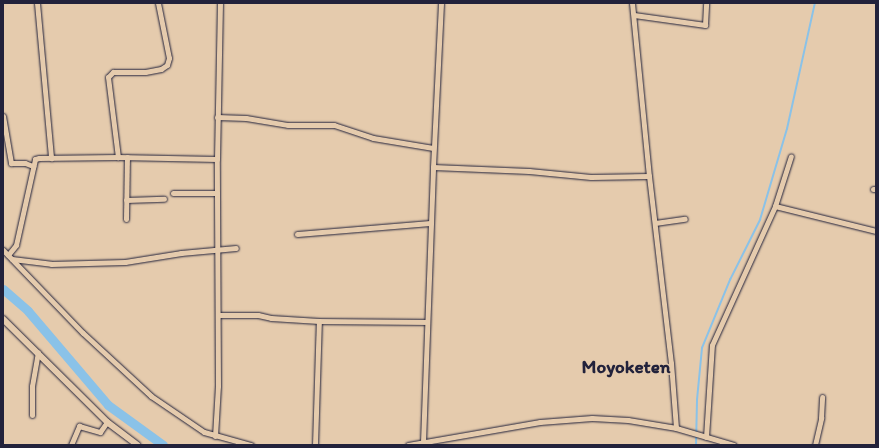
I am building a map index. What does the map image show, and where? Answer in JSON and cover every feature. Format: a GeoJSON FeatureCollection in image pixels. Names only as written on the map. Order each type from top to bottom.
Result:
{"type":"FeatureCollection","features":[{"type":"Feature","properties":{"kind":"street"},"geometry":{"type":"LineString","coordinates":[[37,3],[48,107],[51,158]]}},
{"type":"Feature","properties":{"kind":"street"},"geometry":{"type":"LineString","coordinates":[[118,157],[108,76],[117,72],[151,71],[167,65],[169,58],[158,3]]}},
{"type":"Feature","properties":{"kind":"street"},"geometry":{"type":"LineString","coordinates":[[215,436],[218,386],[216,250],[220,3]]}},
{"type":"Feature","properties":{"kind":"street"},"geometry":{"type":"LineString","coordinates":[[423,442],[433,148],[441,3]]}},
{"type":"Feature","properties":{"kind":"street"},"geometry":{"type":"LineString","coordinates":[[632,3],[649,176],[671,363],[676,428]]}},
{"type":"Feature","properties":{"kind":"street"},"geometry":{"type":"LineString","coordinates":[[634,15],[705,25],[706,3]]}},
{"type":"Feature","properties":{"kind":"street"},"geometry":{"type":"LineString","coordinates":[[3,116],[11,163],[25,163],[33,166]]}},
{"type":"Feature","properties":{"kind":"street"},"geometry":{"type":"LineString","coordinates":[[217,117],[246,118],[302,126],[334,125],[373,138],[433,148]]}},
{"type":"Feature","properties":{"kind":"street"},"geometry":{"type":"LineString","coordinates":[[705,437],[712,345],[775,206],[791,156]]}},
{"type":"Feature","properties":{"kind":"street"},"geometry":{"type":"LineString","coordinates":[[126,219],[127,157]]}},
{"type":"Feature","properties":{"kind":"street"},"geometry":{"type":"LineString","coordinates":[[10,257],[16,245],[36,158],[217,158]]}},
{"type":"Feature","properties":{"kind":"street"},"geometry":{"type":"LineString","coordinates":[[433,167],[529,171],[591,177],[649,176]]}},
{"type":"Feature","properties":{"kind":"street"},"geometry":{"type":"LineString","coordinates":[[173,193],[217,193]]}},
{"type":"Feature","properties":{"kind":"street"},"geometry":{"type":"LineString","coordinates":[[126,200],[164,199]]}},
{"type":"Feature","properties":{"kind":"street"},"geometry":{"type":"LineString","coordinates":[[775,206],[876,231]]}},
{"type":"Feature","properties":{"kind":"street"},"geometry":{"type":"LineString","coordinates":[[655,223],[685,219]]}},
{"type":"Feature","properties":{"kind":"street"},"geometry":{"type":"LineString","coordinates":[[297,234],[431,223]]}},
{"type":"Feature","properties":{"kind":"street"},"geometry":{"type":"LineString","coordinates":[[10,257],[51,264],[94,264],[125,262],[181,253],[236,248]]}},
{"type":"Feature","properties":{"kind":"street"},"geometry":{"type":"LineString","coordinates":[[3,250],[83,333],[142,389],[192,425],[215,436],[251,445]]}},
{"type":"Feature","properties":{"kind":"street"},"geometry":{"type":"LineString","coordinates":[[218,315],[258,315],[271,318],[319,321],[427,322]]}},
{"type":"Feature","properties":{"kind":"street"},"geometry":{"type":"LineString","coordinates":[[3,321],[38,353],[107,422],[137,445]]}},
{"type":"Feature","properties":{"kind":"street"},"geometry":{"type":"LineString","coordinates":[[315,445],[319,321]]}},
{"type":"Feature","properties":{"kind":"street"},"geometry":{"type":"LineString","coordinates":[[32,415],[32,386],[38,353]]}},
{"type":"Feature","properties":{"kind":"street"},"geometry":{"type":"LineString","coordinates":[[816,445],[821,418],[822,397]]}},
{"type":"Feature","properties":{"kind":"street"},"geometry":{"type":"LineString","coordinates":[[408,445],[540,422],[580,418],[619,419],[676,428],[734,445]]}},
{"type":"Feature","properties":{"kind":"street"},"geometry":{"type":"LineString","coordinates":[[71,445],[79,426],[100,432],[107,422]]}},
{"type":"Feature","properties":{"kind":"waterway"},"geometry":{"type":"LineString","coordinates":[[696,445],[697,400],[702,348],[730,280],[760,220],[787,129],[815,3]]}},
{"type":"Feature","properties":{"kind":"waterway"},"geometry":{"type":"LineString","coordinates":[[3,289],[28,311],[108,405],[163,445]]}},
{"type":"Feature","properties":{"kind":"district","name":"Moyoketen"},"geometry":{"type":"Point","coordinates":[626,367]}}]}
